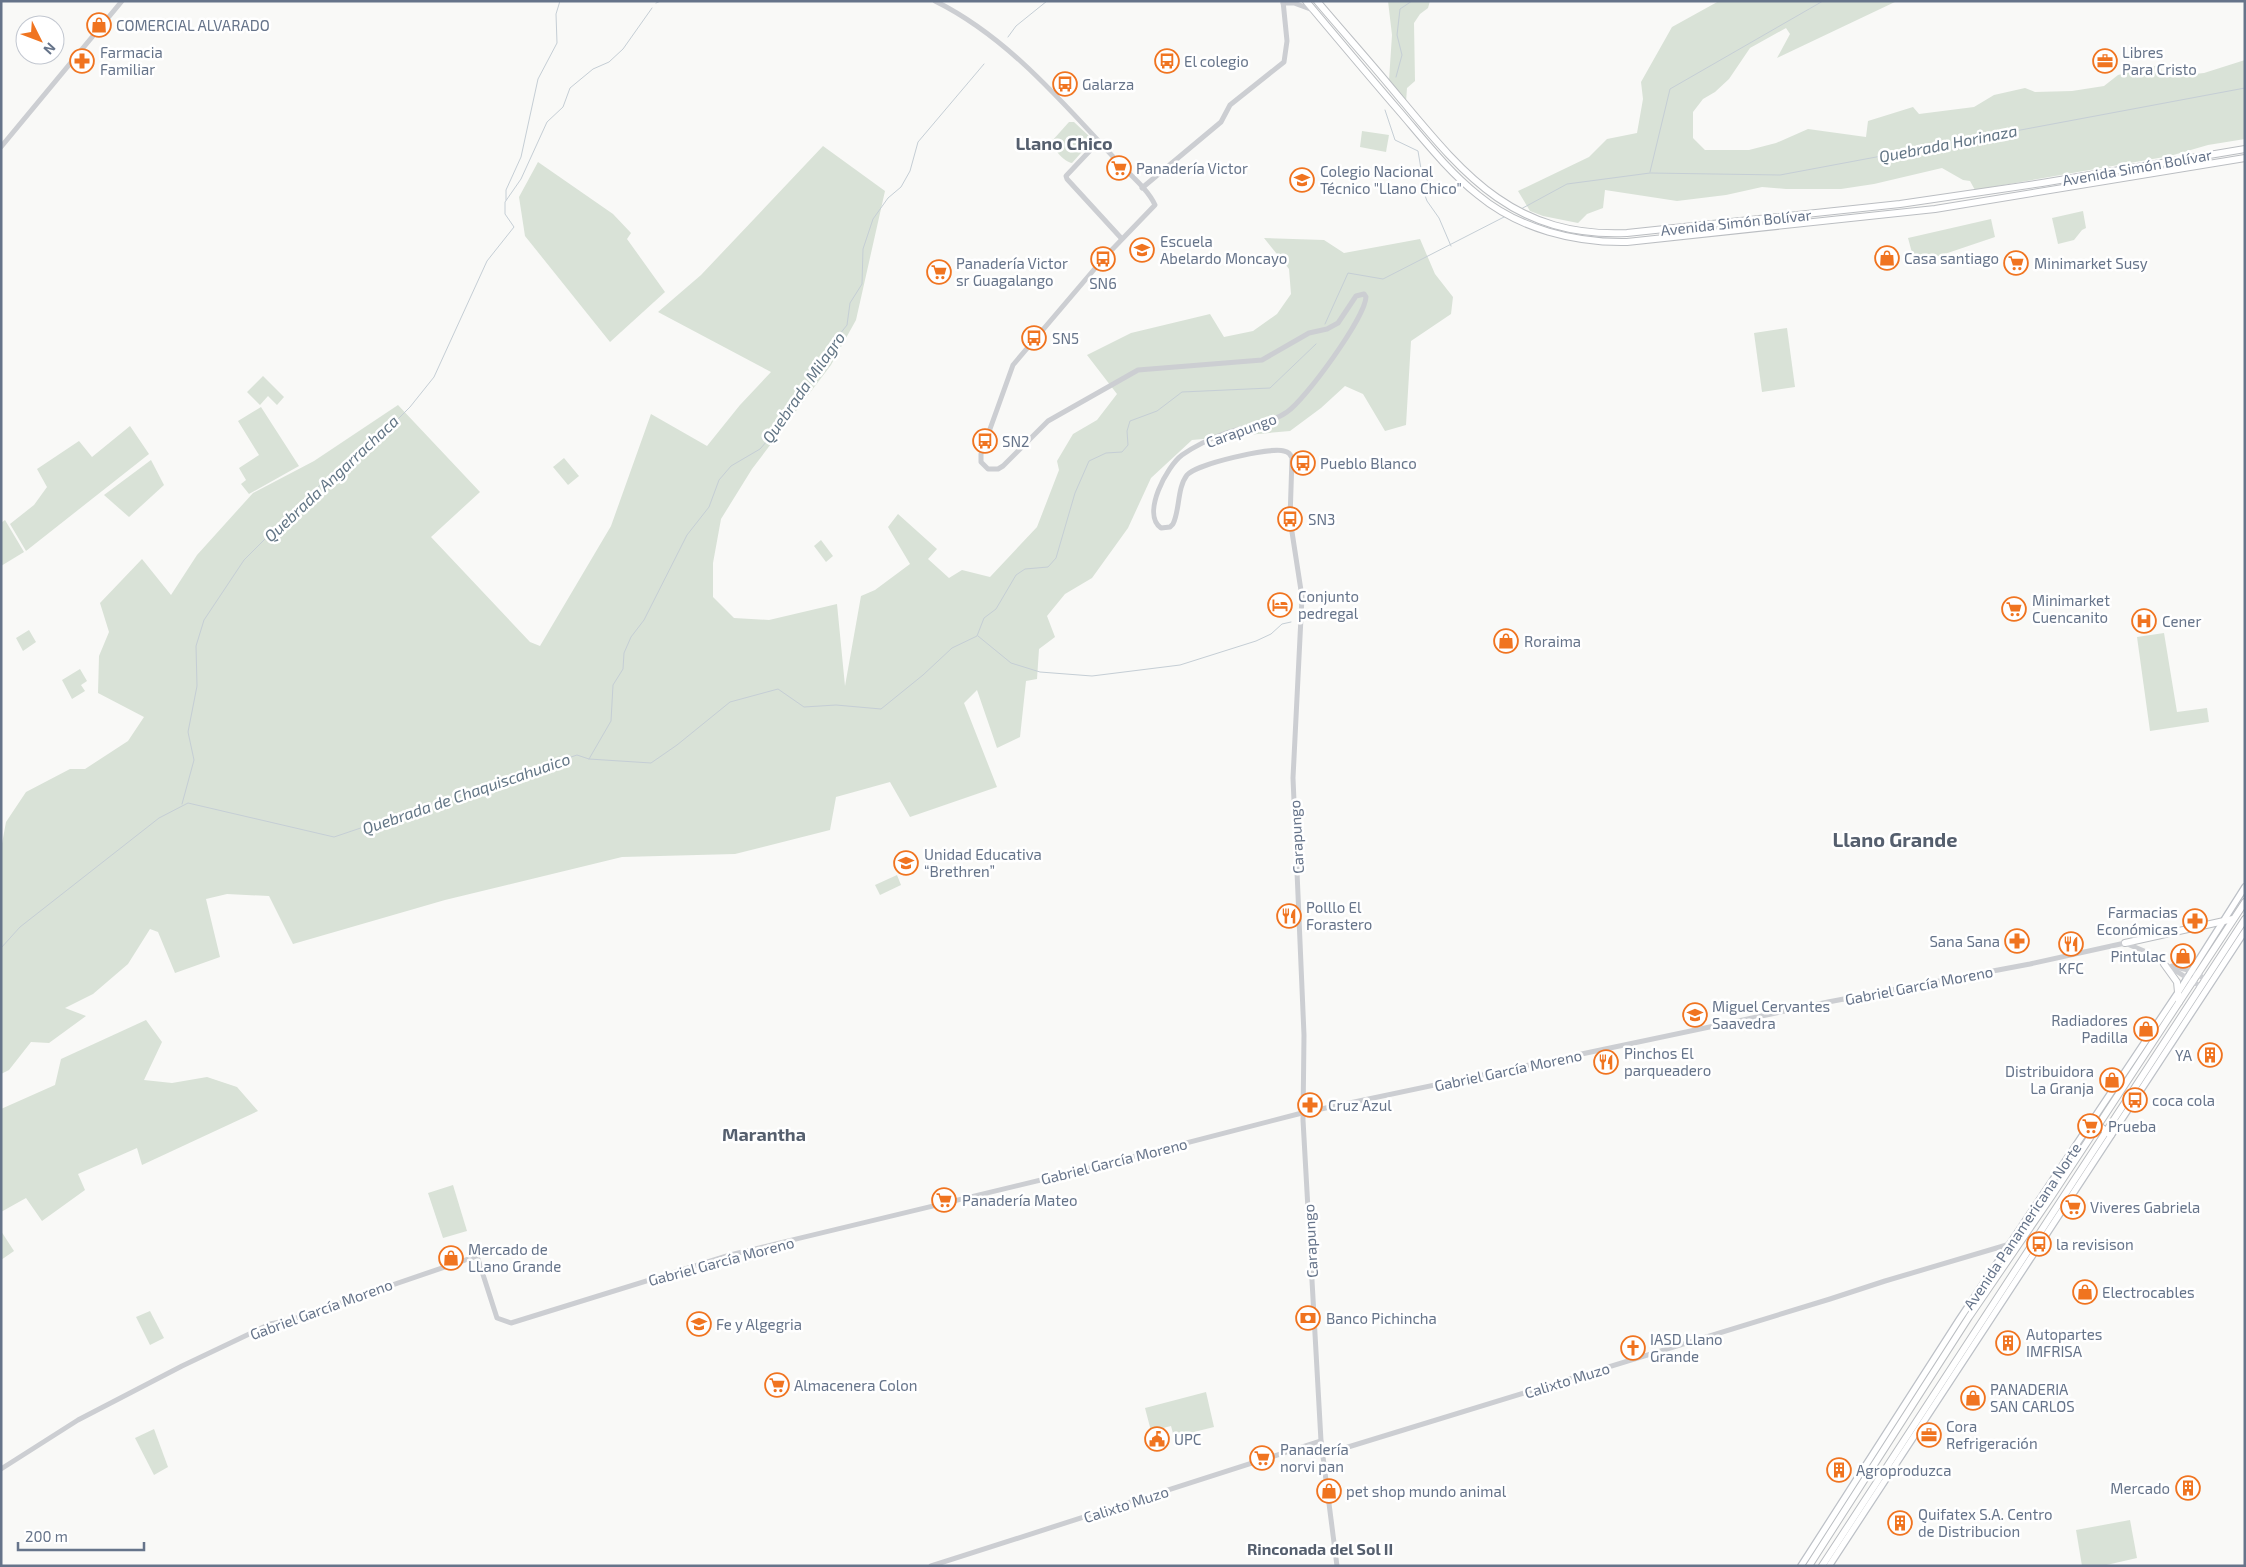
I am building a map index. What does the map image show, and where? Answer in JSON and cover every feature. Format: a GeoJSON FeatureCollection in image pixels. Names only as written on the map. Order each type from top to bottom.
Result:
{"type":"FeatureCollection","features":[{"type":"Feature","properties":{"kind":"highway"},"geometry":{"type":"LineString","coordinates":[[1306,1],[1313,10]]}},
{"type":"Feature","properties":{"kind":"highway","name":"Avenida Simón Bolívar"},"geometry":{"type":"LineString","coordinates":[[1317,1],[1463,171],[1490,194],[1512,207],[1549,223],[1574,230],[1627,233],[1900,204],[2042,183],[2245,149]]}},
{"type":"Feature","properties":{"kind":"highway","name":"Avenida Simón Bolívar"},"geometry":{"type":"LineString","coordinates":[[1313,10],[1456,176],[1479,196],[1506,214],[1565,237],[1598,242],[1628,242],[1934,209],[2245,158]]}},
{"type":"Feature","properties":{"kind":"highway","name":"Avenida Panamericana Norte"},"geometry":{"type":"LineString","coordinates":[[1809,1566],[2048,1195],[2098,1125],[2179,1002],[2190,980],[2245,902]]}},
{"type":"Feature","properties":{"kind":"highway","name":"Avenida Panamericana Norte"},"geometry":{"type":"LineString","coordinates":[[1822,1566],[2109,1133],[2200,986],[2242,931],[2245,919]]}},
{"type":"Feature","properties":{"kind":"highway"},"geometry":{"type":"LineString","coordinates":[[2125,943],[2233,920]]}},
{"type":"Feature","properties":{"kind":"highway"},"geometry":{"type":"LineString","coordinates":[[2164,964],[2177,982],[2179,1002]]}},
{"type":"Feature","properties":{"kind":"highway"},"geometry":{"type":"LineString","coordinates":[[2098,1125],[2109,1133]]}},
{"type":"Feature","properties":{"kind":"highway"},"geometry":{"type":"LineString","coordinates":[[1850,1502],[1860,1509]]}},
{"type":"Feature","properties":{"kind":"main road","name":"Avenida Panamericana Norte"},"geometry":{"type":"LineString","coordinates":[[2197,972],[2245,887]]}},
{"type":"Feature","properties":{"kind":"main road","name":"Avenida Panamericana Norte"},"geometry":{"type":"LineString","coordinates":[[2109,1133],[2242,931]]}},
{"type":"Feature","properties":{"kind":"main road","name":"Avenida Panamericana Norte"},"geometry":{"type":"LineString","coordinates":[[1801,1566],[1959,1320],[2048,1195],[2179,991],[2190,980]]}},
{"type":"Feature","properties":{"kind":"main road","name":"Avenida Panamericana Norte"},"geometry":{"type":"LineString","coordinates":[[1829,1566],[1992,1309]]}},
{"type":"Feature","properties":{"kind":"street"},"geometry":{"type":"LineString","coordinates":[[1,147],[122,1]]}},
{"type":"Feature","properties":{"kind":"street"},"geometry":{"type":"LineString","coordinates":[[935,1],[960,15],[1006,48],[1032,72],[1142,188],[1221,122],[1230,104],[1284,62],[1286,41],[1283,2],[1294,3],[1313,10]]}},
{"type":"Feature","properties":{"kind":"street"},"geometry":{"type":"LineString","coordinates":[[1099,141],[1066,176],[1067,180],[1122,239]]}},
{"type":"Feature","properties":{"kind":"street","name":"Carapungo"},"geometry":{"type":"LineString","coordinates":[[1142,188],[1155,205],[1122,239],[1034,338],[1013,365],[981,454],[981,462],[988,469],[998,469],[1003,466],[1048,421],[1138,370],[1262,360],[1310,333],[1333,326],[1356,296],[1364,294],[1366,298],[1358,319],[1341,346],[1293,408],[1278,417],[1219,436],[1181,456],[1164,477],[1153,514],[1156,524],[1161,528],[1167,528],[1173,524],[1183,482],[1187,476],[1197,469],[1231,458],[1265,452],[1283,450],[1292,458],[1290,519],[1302,597],[1293,778],[1304,1035],[1302,1113],[1322,1454],[1337,1566]]}},
{"type":"Feature","properties":{"kind":"street"},"geometry":{"type":"LineString","coordinates":[[2141,940],[2139,943],[2141,950]]}},
{"type":"Feature","properties":{"kind":"street"},"geometry":{"type":"LineString","coordinates":[[2125,943],[2141,950],[2200,986]]}},
{"type":"Feature","properties":{"kind":"street","name":"Gabriel García Moreno"},"geometry":{"type":"LineString","coordinates":[[1,1470],[78,1420],[225,1344],[270,1324],[290,1320],[477,1256],[497,1318],[511,1323],[730,1255],[1093,1167],[1302,1113],[1762,1015],[2125,943]]}},
{"type":"Feature","properties":{"kind":"street"},"geometry":{"type":"LineString","coordinates":[[2164,964],[2197,972],[2205,979]]}},
{"type":"Feature","properties":{"kind":"street","name":"Calixto Muzo"},"geometry":{"type":"LineString","coordinates":[[1322,1454],[1885,1281],[2012,1244]]}},
{"type":"Feature","properties":{"kind":"street","name":"Calixto Muzo"},"geometry":{"type":"LineString","coordinates":[[931,1566],[1321,1441]]}},
{"type":"Feature","properties":{"kind":"shaded area"},"geometry":{"type":"Polygon","coordinates":[[[1388,1],[1430,1],[1428,8],[1420,14],[1414,23],[1415,81],[1407,88],[1406,102],[1389,80],[1392,35],[1388,1]]]}},
{"type":"Feature","properties":{"kind":"shaded area"},"geometry":{"type":"Polygon","coordinates":[[[1719,1],[1897,1],[1777,58],[1790,34],[1786,28],[1750,48],[1729,79],[1715,92],[1703,99],[1693,112],[1693,138],[1705,150],[1749,150],[1776,143],[1808,129],[1866,137],[1868,121],[1913,107],[1919,114],[1974,107],[1994,95],[2025,88],[2035,92],[2072,91],[2104,86],[2118,75],[2159,65],[2166,77],[2204,73],[2245,60],[2245,139],[2208,145],[2170,156],[1975,190],[1970,181],[1963,180],[1942,168],[1874,184],[1841,189],[1762,187],[1726,195],[1677,201],[1605,190],[1603,208],[1587,214],[1578,223],[1543,216],[1530,211],[1518,191],[1589,157],[1607,139],[1637,133],[1643,99],[1641,82],[1672,27],[1719,1]]]}},
{"type":"Feature","properties":{"kind":"shaded area"},"geometry":{"type":"Polygon","coordinates":[[[1069,122],[1074,122],[1091,138],[1089,144],[1072,163],[1059,155],[1052,141],[1069,122]]]}},
{"type":"Feature","properties":{"kind":"shaded area"},"geometry":{"type":"Polygon","coordinates":[[[1362,131],[1389,135],[1386,152],[1360,147],[1362,131]]]}},
{"type":"Feature","properties":{"kind":"shaded area"},"geometry":{"type":"Polygon","coordinates":[[[823,146],[885,191],[856,320],[831,365],[752,469],[721,519],[713,563],[713,597],[734,618],[769,620],[837,604],[845,686],[861,596],[875,590],[910,564],[888,527],[898,514],[937,549],[928,559],[949,578],[962,570],[990,577],[1037,527],[1059,470],[1057,461],[1073,434],[1097,420],[1117,394],[1087,355],[1131,333],[1210,314],[1224,337],[1253,331],[1277,314],[1291,294],[1289,269],[1264,238],[1324,240],[1344,253],[1420,239],[1435,274],[1453,297],[1451,314],[1411,341],[1406,425],[1385,431],[1363,394],[1345,386],[1321,408],[1290,431],[1192,440],[1151,478],[1128,528],[1092,578],[1065,594],[1047,616],[1055,637],[1039,649],[1037,679],[1026,681],[1020,737],[997,748],[977,690],[964,703],[997,787],[910,817],[890,782],[836,797],[830,830],[735,854],[622,857],[445,900],[293,944],[269,896],[227,894],[206,899],[220,957],[175,973],[158,932],[150,929],[128,964],[93,994],[65,1008],[86,1016],[49,1043],[31,1042],[9,1070],[1,1074],[1,849],[6,822],[26,792],[70,769],[85,769],[128,741],[144,717],[98,693],[99,656],[109,632],[100,603],[142,559],[171,595],[197,555],[253,493],[314,461],[398,405],[480,492],[431,537],[530,642],[540,646],[611,526],[651,414],[707,446],[740,405],[771,372],[658,312],[701,275],[823,146]]]}},
{"type":"Feature","properties":{"kind":"shaded area"},"geometry":{"type":"Polygon","coordinates":[[[538,162],[613,214],[631,233],[627,239],[665,292],[610,342],[525,236],[519,197],[538,162]]]}},
{"type":"Feature","properties":{"kind":"shaded area"},"geometry":{"type":"Polygon","coordinates":[[[2083,211],[2086,228],[2074,240],[2058,244],[2052,218],[2083,211]]]}},
{"type":"Feature","properties":{"kind":"shaded area"},"geometry":{"type":"Polygon","coordinates":[[[1991,219],[1995,237],[1915,264],[1908,238],[1991,219]]]}},
{"type":"Feature","properties":{"kind":"shaded area"},"geometry":{"type":"Polygon","coordinates":[[[1787,328],[1795,387],[1762,392],[1754,333],[1787,328]]]}},
{"type":"Feature","properties":{"kind":"shaded area"},"geometry":{"type":"Polygon","coordinates":[[[263,376],[284,397],[277,405],[268,396],[260,405],[247,392],[263,376]]]}},
{"type":"Feature","properties":{"kind":"shaded area"},"geometry":{"type":"Polygon","coordinates":[[[261,407],[299,466],[249,494],[241,484],[246,480],[239,468],[259,455],[238,421],[261,407]]]}},
{"type":"Feature","properties":{"kind":"shaded area"},"geometry":{"type":"Polygon","coordinates":[[[130,426],[149,454],[26,551],[10,524],[34,505],[47,487],[37,469],[79,441],[92,457],[130,426]]]}},
{"type":"Feature","properties":{"kind":"shaded area"},"geometry":{"type":"Polygon","coordinates":[[[564,458],[579,476],[568,485],[553,467],[564,458]]]}},
{"type":"Feature","properties":{"kind":"shaded area"},"geometry":{"type":"Polygon","coordinates":[[[151,460],[164,485],[129,517],[104,495],[151,460]]]}},
{"type":"Feature","properties":{"kind":"shaded area"},"geometry":{"type":"Polygon","coordinates":[[[5,520],[24,552],[1,566],[1,523],[5,520]]]}},
{"type":"Feature","properties":{"kind":"shaded area"},"geometry":{"type":"Polygon","coordinates":[[[821,540],[833,556],[826,562],[814,546],[821,540]]]}},
{"type":"Feature","properties":{"kind":"shaded area"},"geometry":{"type":"Polygon","coordinates":[[[29,630],[36,642],[23,651],[16,638],[29,630]]]}},
{"type":"Feature","properties":{"kind":"shaded area"},"geometry":{"type":"Polygon","coordinates":[[[2164,633],[2177,712],[2207,708],[2209,722],[2150,731],[2137,637],[2164,633]]]}},
{"type":"Feature","properties":{"kind":"shaded area"},"geometry":{"type":"Polygon","coordinates":[[[80,669],[87,681],[81,685],[85,691],[72,699],[62,680],[80,669]]]}},
{"type":"Feature","properties":{"kind":"shaded area"},"geometry":{"type":"Polygon","coordinates":[[[897,875],[901,885],[880,895],[875,885],[897,875]]]}},
{"type":"Feature","properties":{"kind":"shaded area"},"geometry":{"type":"Polygon","coordinates":[[[146,1020],[162,1042],[144,1080],[172,1083],[207,1077],[237,1087],[258,1111],[142,1165],[137,1148],[78,1174],[85,1190],[42,1221],[26,1198],[1,1212],[1,1109],[55,1085],[61,1059],[146,1020]]]}},
{"type":"Feature","properties":{"kind":"shaded area"},"geometry":{"type":"Polygon","coordinates":[[[453,1185],[467,1231],[443,1238],[428,1193],[453,1185]]]}},
{"type":"Feature","properties":{"kind":"shaded area"},"geometry":{"type":"Polygon","coordinates":[[[1,1231],[14,1251],[1,1260],[1,1231]]]}},
{"type":"Feature","properties":{"kind":"shaded area"},"geometry":{"type":"Polygon","coordinates":[[[150,1311],[164,1338],[150,1345],[136,1317],[150,1311]]]}},
{"type":"Feature","properties":{"kind":"shaded area"},"geometry":{"type":"Polygon","coordinates":[[[1206,1392],[1214,1427],[1174,1437],[1171,1426],[1151,1431],[1145,1408],[1206,1392]]]}},
{"type":"Feature","properties":{"kind":"shaded area"},"geometry":{"type":"Polygon","coordinates":[[[154,1429],[168,1467],[154,1475],[135,1438],[154,1429]]]}},
{"type":"Feature","properties":{"kind":"shaded area"},"geometry":{"type":"Polygon","coordinates":[[[2130,1520],[2137,1558],[2102,1566],[2082,1566],[2076,1530],[2130,1520]]]}},
{"type":"Feature","properties":{"kind":"waterway"},"geometry":{"type":"LineString","coordinates":[[506,200],[506,190],[521,157],[538,79],[557,43],[556,14],[560,1]]}},
{"type":"Feature","properties":{"kind":"waterway","name":"Quebrada Angarrachaca"},"geometry":{"type":"LineString","coordinates":[[656,3],[661,1]]}},
{"type":"Feature","properties":{"kind":"waterway","name":"Quebrada Milagro"},"geometry":{"type":"LineString","coordinates":[[1008,37],[1016,26],[1047,1]]}},
{"type":"Feature","properties":{"kind":"waterway"},"geometry":{"type":"LineString","coordinates":[[1396,77],[1402,55],[1397,35],[1400,9],[1412,1]]}},
{"type":"Feature","properties":{"kind":"waterway"},"geometry":{"type":"LineString","coordinates":[[1650,172],[1670,89],[1823,1]]}},
{"type":"Feature","properties":{"kind":"waterway","name":"Quebrada Angarrachaca"},"geometry":{"type":"LineString","coordinates":[[182,804],[194,760],[188,732],[197,686],[196,646],[204,620],[244,560],[326,480],[341,472],[377,440],[410,407],[434,377],[487,261],[514,227],[505,214],[505,202],[521,179],[547,122],[563,107],[570,88],[593,69],[609,62],[623,49],[652,8]]}},
{"type":"Feature","properties":{"kind":"waterway","name":"Quebrada Milagro"},"geometry":{"type":"LineString","coordinates":[[589,759],[611,721],[613,685],[623,669],[624,653],[631,637],[644,620],[687,535],[709,507],[719,480],[731,466],[760,449],[775,432],[789,406],[804,392],[832,344],[847,325],[850,303],[862,284],[863,249],[873,219],[888,198],[901,187],[910,171],[918,142],[984,64]]}},
{"type":"Feature","properties":{"kind":"waterway","name":"Quebrada Horinaza"},"geometry":{"type":"LineString","coordinates":[[1521,209],[1567,184],[1650,173],[1780,175],[2245,88]]}},
{"type":"Feature","properties":{"kind":"waterway"},"geometry":{"type":"LineString","coordinates":[[1385,110],[1395,140],[1418,151],[1421,169],[1428,182],[1423,190],[1427,201],[1439,218],[1451,246]]}},
{"type":"Feature","properties":{"kind":"waterway","name":"Quebrada de Chaquiscahuaico"},"geometry":{"type":"LineString","coordinates":[[1325,324],[1348,273],[1383,279],[1506,216]]}},
{"type":"Feature","properties":{"kind":"waterway","name":"Quebrada de Chaquiscahuaico"},"geometry":{"type":"LineString","coordinates":[[1,948],[20,927],[159,818],[188,803],[334,837],[577,755],[589,759],[651,763],[677,745],[730,702],[778,689],[804,707],[836,705],[881,709],[923,675],[952,648],[977,636],[984,618],[996,609],[1016,575],[1025,569],[1048,567],[1056,558],[1075,493],[1089,461],[1106,453],[1122,452],[1128,445],[1127,431],[1130,421],[1157,411],[1182,392],[1270,388],[1316,344]]}},
{"type":"Feature","properties":{"kind":"waterway"},"geometry":{"type":"LineString","coordinates":[[978,636],[1011,663],[1040,672],[1092,676],[1180,665],[1256,641],[1271,634],[1282,624],[1291,622]]}},
{"type":"Feature","properties":{"kind":"place","name":"COMERCIAL ALVARADO"},"geometry":{"type":"Point","coordinates":[99,25]}},
{"type":"Feature","properties":{"kind":"place","name":"Farmacia Familiar"},"geometry":{"type":"Point","coordinates":[82,61]}},
{"type":"Feature","properties":{"kind":"place","name":"El colegio"},"geometry":{"type":"Point","coordinates":[1167,61]}},
{"type":"Feature","properties":{"kind":"place","name":"Libres Para Cristo"},"geometry":{"type":"Point","coordinates":[2105,61]}},
{"type":"Feature","properties":{"kind":"place","name":"Galarza"},"geometry":{"type":"Point","coordinates":[1065,84]}},
{"type":"Feature","properties":{"kind":"place","name":"Panadería Victor"},"geometry":{"type":"Point","coordinates":[1119,168]}},
{"type":"Feature","properties":{"kind":"place","name":"Colegio Nacional Técnico \"Llano Chico\""},"geometry":{"type":"Point","coordinates":[1302,180]}},
{"type":"Feature","properties":{"kind":"place","name":"Escuela Abelardo Moncayo"},"geometry":{"type":"Point","coordinates":[1142,250]}},
{"type":"Feature","properties":{"kind":"place","name":"Casa santiago"},"geometry":{"type":"Point","coordinates":[1887,258]}},
{"type":"Feature","properties":{"kind":"place","name":"SN6"},"geometry":{"type":"Point","coordinates":[1103,259]}},
{"type":"Feature","properties":{"kind":"place","name":"Minimarket Susy"},"geometry":{"type":"Point","coordinates":[2016,263]}},
{"type":"Feature","properties":{"kind":"place","name":"Panadería Victor sr Guagalango"},"geometry":{"type":"Point","coordinates":[939,272]}},
{"type":"Feature","properties":{"kind":"place","name":"SN5"},"geometry":{"type":"Point","coordinates":[1034,338]}},
{"type":"Feature","properties":{"kind":"place","name":"SN2"},"geometry":{"type":"Point","coordinates":[985,441]}},
{"type":"Feature","properties":{"kind":"place","name":"Pueblo Blanco"},"geometry":{"type":"Point","coordinates":[1303,463]}},
{"type":"Feature","properties":{"kind":"place","name":"SN3"},"geometry":{"type":"Point","coordinates":[1290,519]}},
{"type":"Feature","properties":{"kind":"place","name":"Conjunto pedregal"},"geometry":{"type":"Point","coordinates":[1280,605]}},
{"type":"Feature","properties":{"kind":"place","name":"Minimarket Cuencanito"},"geometry":{"type":"Point","coordinates":[2014,609]}},
{"type":"Feature","properties":{"kind":"place","name":"Cener"},"geometry":{"type":"Point","coordinates":[2144,621]}},
{"type":"Feature","properties":{"kind":"place","name":"Roraima"},"geometry":{"type":"Point","coordinates":[1506,641]}},
{"type":"Feature","properties":{"kind":"place","name":"Unidad Educativa “Brethren”"},"geometry":{"type":"Point","coordinates":[906,863]}},
{"type":"Feature","properties":{"kind":"place","name":"Polllo El Forastero"},"geometry":{"type":"Point","coordinates":[1289,916]}},
{"type":"Feature","properties":{"kind":"place","name":"Farmacias Económicas"},"geometry":{"type":"Point","coordinates":[2195,921]}},
{"type":"Feature","properties":{"kind":"place","name":"Sana Sana"},"geometry":{"type":"Point","coordinates":[2017,941]}},
{"type":"Feature","properties":{"kind":"place","name":"KFC"},"geometry":{"type":"Point","coordinates":[2071,944]}},
{"type":"Feature","properties":{"kind":"place","name":"Pintulac"},"geometry":{"type":"Point","coordinates":[2183,956]}},
{"type":"Feature","properties":{"kind":"place","name":"Miguel Cervantes Saavedra"},"geometry":{"type":"Point","coordinates":[1695,1015]}},
{"type":"Feature","properties":{"kind":"place","name":"Radiadores Padilla"},"geometry":{"type":"Point","coordinates":[2146,1029]}},
{"type":"Feature","properties":{"kind":"place","name":"YA"},"geometry":{"type":"Point","coordinates":[2210,1055]}},
{"type":"Feature","properties":{"kind":"place","name":"Pinchos El parqueadero"},"geometry":{"type":"Point","coordinates":[1606,1062]}},
{"type":"Feature","properties":{"kind":"place","name":"Distribuidora La Granja"},"geometry":{"type":"Point","coordinates":[2112,1080]}},
{"type":"Feature","properties":{"kind":"place","name":"coca cola"},"geometry":{"type":"Point","coordinates":[2135,1100]}},
{"type":"Feature","properties":{"kind":"place","name":"Cruz Azul"},"geometry":{"type":"Point","coordinates":[1310,1105]}},
{"type":"Feature","properties":{"kind":"place","name":"Prueba"},"geometry":{"type":"Point","coordinates":[2090,1126]}},
{"type":"Feature","properties":{"kind":"place","name":"Panadería Mateo"},"geometry":{"type":"Point","coordinates":[944,1200]}},
{"type":"Feature","properties":{"kind":"place","name":"Viveres Gabriela"},"geometry":{"type":"Point","coordinates":[2073,1207]}},
{"type":"Feature","properties":{"kind":"place","name":"la revisison"},"geometry":{"type":"Point","coordinates":[2039,1244]}},
{"type":"Feature","properties":{"kind":"place","name":"Mercado de LLano Grande"},"geometry":{"type":"Point","coordinates":[451,1258]}},
{"type":"Feature","properties":{"kind":"place","name":"Electrocables"},"geometry":{"type":"Point","coordinates":[2085,1292]}},
{"type":"Feature","properties":{"kind":"place","name":"Banco Pichincha"},"geometry":{"type":"Point","coordinates":[1308,1318]}},
{"type":"Feature","properties":{"kind":"place","name":"Fe y Algegria"},"geometry":{"type":"Point","coordinates":[699,1324]}},
{"type":"Feature","properties":{"kind":"place","name":"Autopartes IMFRISA"},"geometry":{"type":"Point","coordinates":[2008,1343]}},
{"type":"Feature","properties":{"kind":"place","name":"IASD Llano Grande"},"geometry":{"type":"Point","coordinates":[1633,1348]}},
{"type":"Feature","properties":{"kind":"place","name":"Almacenera Colon"},"geometry":{"type":"Point","coordinates":[777,1385]}},
{"type":"Feature","properties":{"kind":"place","name":"PANADERIA SAN CARLOS"},"geometry":{"type":"Point","coordinates":[1973,1398]}},
{"type":"Feature","properties":{"kind":"place","name":"Cora Refrigeración"},"geometry":{"type":"Point","coordinates":[1929,1435]}},
{"type":"Feature","properties":{"kind":"place","name":"UPC"},"geometry":{"type":"Point","coordinates":[1157,1439]}},
{"type":"Feature","properties":{"kind":"place","name":"Panadería norvi pan"},"geometry":{"type":"Point","coordinates":[1262,1458]}},
{"type":"Feature","properties":{"kind":"place","name":"Agroproduzca"},"geometry":{"type":"Point","coordinates":[1839,1470]}},
{"type":"Feature","properties":{"kind":"place","name":"Mercado"},"geometry":{"type":"Point","coordinates":[2188,1488]}},
{"type":"Feature","properties":{"kind":"place","name":"pet shop mundo animal"},"geometry":{"type":"Point","coordinates":[1329,1491]}},
{"type":"Feature","properties":{"kind":"place","name":"Quifatex S.A. Centro de Distribucion"},"geometry":{"type":"Point","coordinates":[1900,1523]}},
{"type":"Feature","properties":{"kind":"district","name":"Llano Chico"},"geometry":{"type":"Point","coordinates":[1064,143]}},
{"type":"Feature","properties":{"kind":"district","name":"Llano Grande"},"geometry":{"type":"Point","coordinates":[1895,839]}},
{"type":"Feature","properties":{"kind":"district","name":"Marantha"},"geometry":{"type":"Point","coordinates":[764,1134]}},
{"type":"Feature","properties":{"kind":"district","name":"Rinconada del Sol II"},"geometry":{"type":"Point","coordinates":[1320,1548]}}]}
